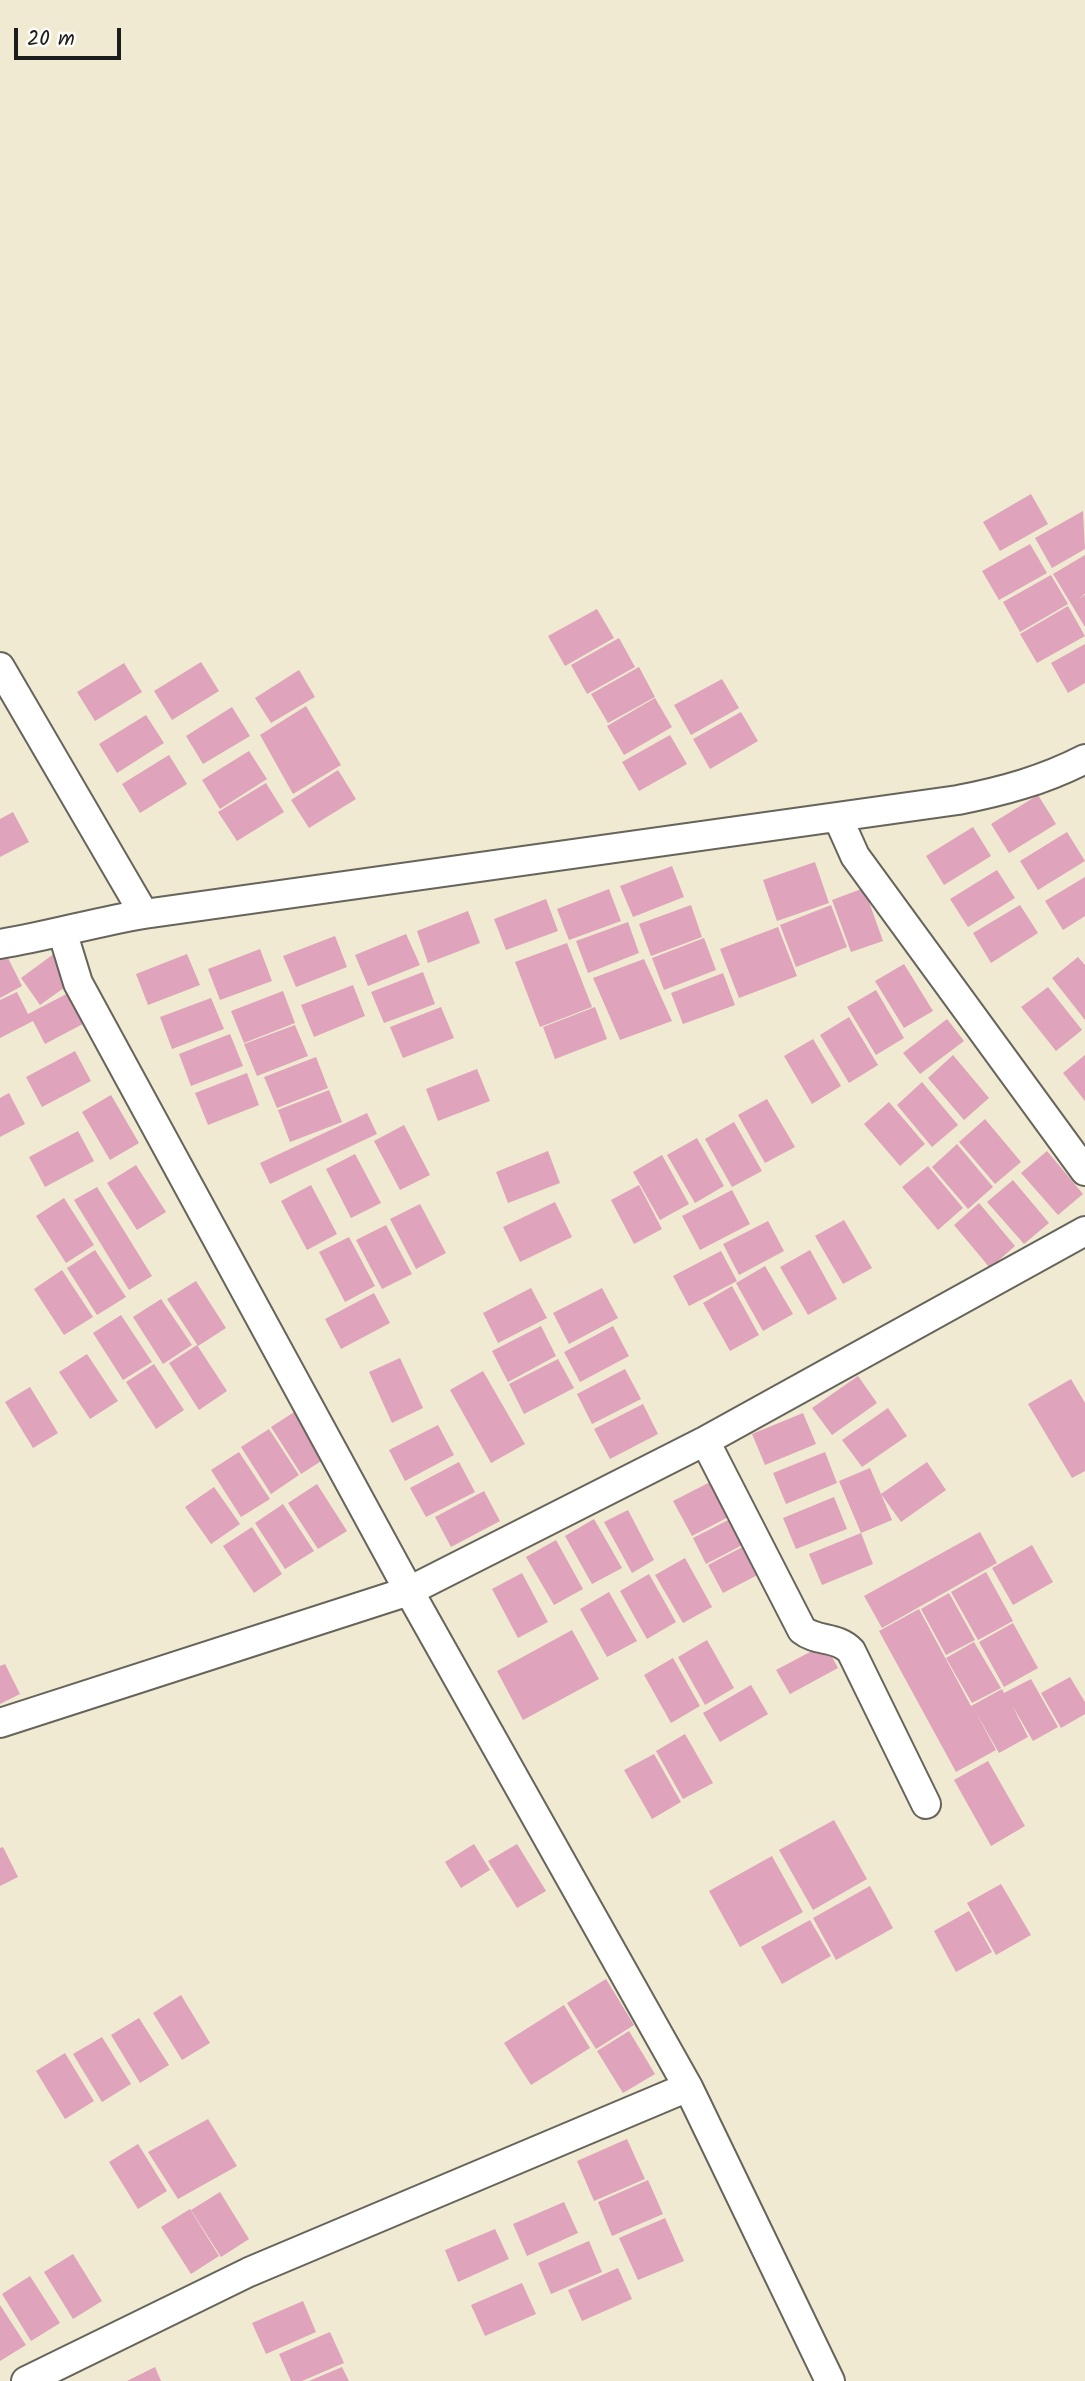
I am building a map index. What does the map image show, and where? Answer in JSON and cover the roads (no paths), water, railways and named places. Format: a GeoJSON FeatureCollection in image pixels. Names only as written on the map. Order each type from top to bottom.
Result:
{"type":"FeatureCollection","features":[{"type":"Feature","properties":{"kind":"street"},"geometry":{"type":"LineString","coordinates":[[0,667],[144,914]]}},
{"type":"Feature","properties":{"kind":"street"},"geometry":{"type":"LineString","coordinates":[[0,944],[63,934],[94,922],[144,914],[838,818],[1006,791],[1052,776],[1085,758]]}},
{"type":"Feature","properties":{"kind":"street"},"geometry":{"type":"LineString","coordinates":[[838,818],[855,856],[1085,1171]]}},
{"type":"Feature","properties":{"kind":"street"},"geometry":{"type":"LineString","coordinates":[[63,934],[78,984],[409,1591],[688,2087],[830,2381]]}},
{"type":"Feature","properties":{"kind":"street"},"geometry":{"type":"LineString","coordinates":[[0,1723],[409,1591],[705,1441],[1085,1231]]}},
{"type":"Feature","properties":{"kind":"street"},"geometry":{"type":"LineString","coordinates":[[705,1441],[802,1630],[813,1636],[837,1641],[850,1651],[926,1804]]}},
{"type":"Feature","properties":{"kind":"street"},"geometry":{"type":"LineString","coordinates":[[26,2381],[249,2272],[688,2087]]}}]}
